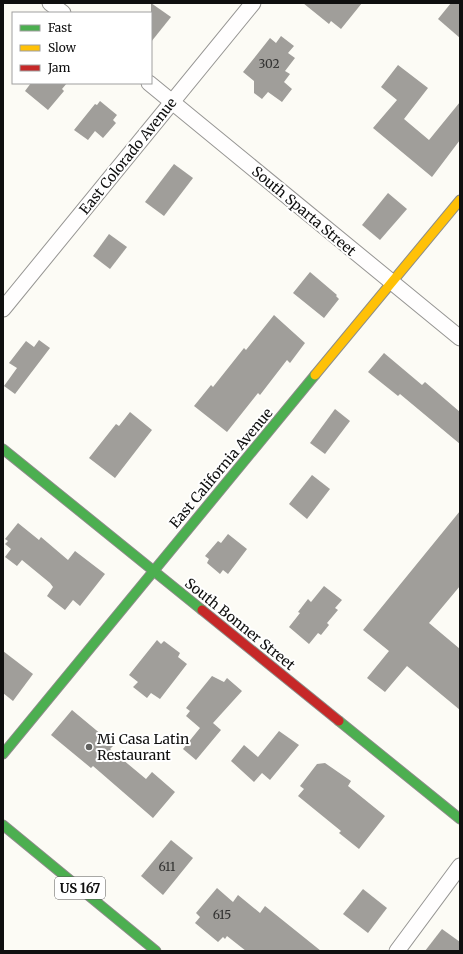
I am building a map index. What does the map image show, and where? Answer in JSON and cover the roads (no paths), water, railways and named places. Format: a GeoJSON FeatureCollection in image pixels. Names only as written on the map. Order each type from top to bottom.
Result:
{"type":"FeatureCollection","features":[{"type":"Feature","properties":{"kind":"main road","name":"East California Avenue"},"geometry":{"type":"LineString","coordinates":[[3,754],[460,200]]}},
{"type":"Feature","properties":{"kind":"main road","name":"South Bonner Street"},"geometry":{"type":"LineString","coordinates":[[3,449],[460,819]]}},
{"type":"Feature","properties":{"kind":"main road","name":"US 167"},"geometry":{"type":"LineString","coordinates":[[3,825],[156,951]]}},
{"type":"Feature","properties":{"kind":"street"},"geometry":{"type":"LineString","coordinates":[[50,3],[62,12]]}},
{"type":"Feature","properties":{"kind":"street","name":"East Colorado Avenue"},"geometry":{"type":"LineString","coordinates":[[3,309],[253,3]]}},
{"type":"Feature","properties":{"kind":"street","name":"South Sparta Street"},"geometry":{"type":"LineString","coordinates":[[150,84],[391,284],[460,338]]}},
{"type":"Feature","properties":{"kind":"street"},"geometry":{"type":"LineString","coordinates":[[397,951],[460,866]]}},
{"type":"Feature","properties":{"kind":"place","name":"Mi Casa Latin Restaurant"},"geometry":{"type":"Point","coordinates":[89,747]}}]}
